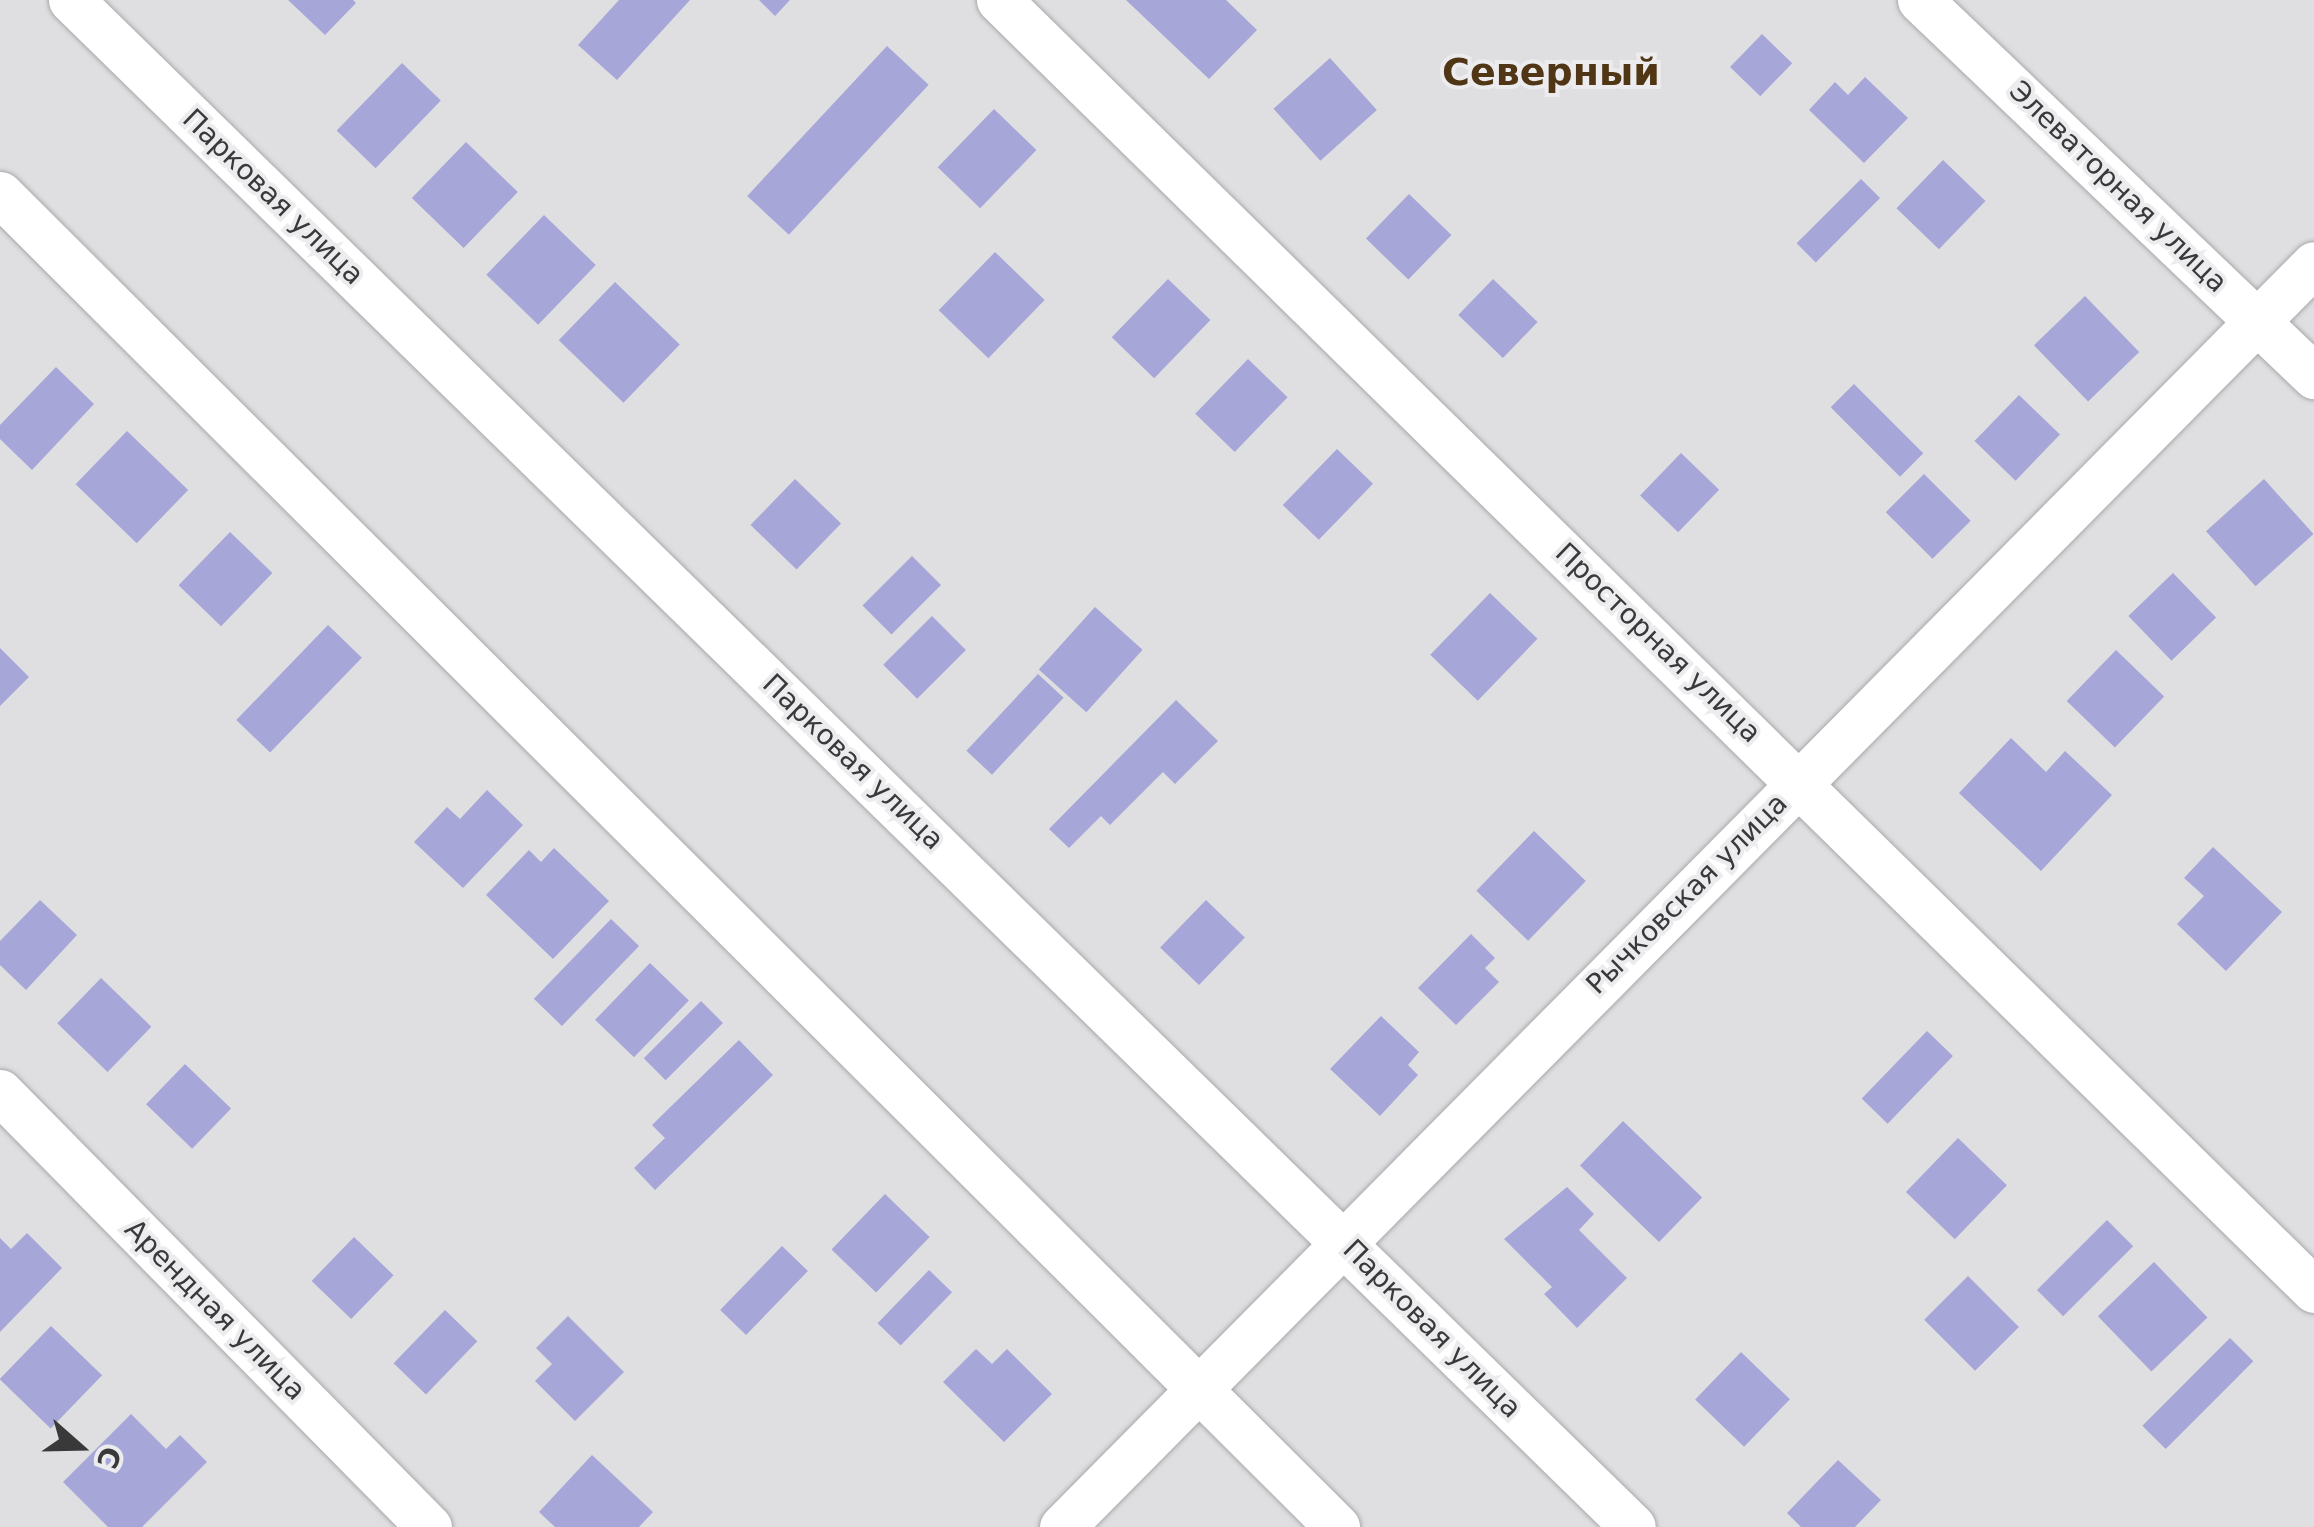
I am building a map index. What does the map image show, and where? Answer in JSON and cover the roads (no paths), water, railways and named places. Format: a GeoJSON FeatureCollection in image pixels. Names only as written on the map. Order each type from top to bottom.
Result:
{"type":"FeatureCollection","features":[{"type":"Feature","properties":{"kind":"street","name":"Парковая улица"},"geometry":{"type":"LineString","coordinates":[[71,0],[1633,1527]]}},
{"type":"Feature","properties":{"kind":"street","name":"Просторная улица"},"geometry":{"type":"LineString","coordinates":[[999,0],[2314,1290]]}},
{"type":"Feature","properties":{"kind":"street","name":"Элеваторная улица"},"geometry":{"type":"LineString","coordinates":[[1920,0],[2314,376]]}},
{"type":"Feature","properties":{"kind":"street"},"geometry":{"type":"LineString","coordinates":[[0,194],[1337,1527]]}},
{"type":"Feature","properties":{"kind":"street","name":"Рычковская улица"},"geometry":{"type":"LineString","coordinates":[[1062,1527],[2314,264]]}},
{"type":"Feature","properties":{"kind":"street","name":"Арендная улица"},"geometry":{"type":"LineString","coordinates":[[0,1092],[429,1527]]}},
{"type":"Feature","properties":{"kind":"district","name":"Северный"},"geometry":{"type":"Point","coordinates":[1551,73]}}]}
